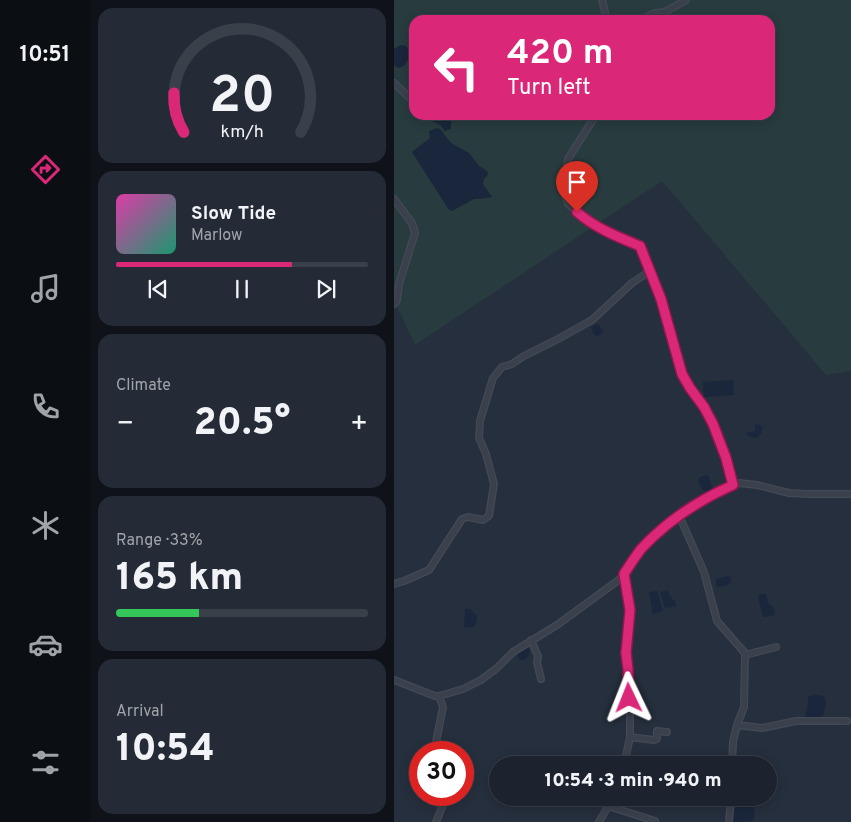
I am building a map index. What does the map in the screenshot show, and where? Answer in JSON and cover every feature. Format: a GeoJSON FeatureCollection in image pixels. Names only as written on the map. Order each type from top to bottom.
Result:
{"type":"FeatureCollection","features":[{"type":"Feature","properties":{"kind":"street"},"geometry":{"type":"LineString","coordinates":[[602,0],[606,15]]}},
{"type":"Feature","properties":{"kind":"street"},"geometry":{"type":"LineString","coordinates":[[650,15],[665,12],[686,0]]}},
{"type":"Feature","properties":{"kind":"street"},"geometry":{"type":"LineString","coordinates":[[394,83],[409,97]]}},
{"type":"Feature","properties":{"kind":"street"},"geometry":{"type":"LineString","coordinates":[[593,120],[568,159],[564,191],[568,204],[586,220],[640,246],[661,299],[682,374],[713,424],[726,458],[733,485]]}},
{"type":"Feature","properties":{"kind":"street"},"geometry":{"type":"LineString","coordinates":[[394,199],[412,223],[415,233],[397,300],[394,304]]}},
{"type":"Feature","properties":{"kind":"street"},"geometry":{"type":"LineString","coordinates":[[394,584],[429,570],[462,518],[483,520],[489,516],[494,484],[480,438],[480,420],[493,378],[499,370],[592,320],[632,283],[650,271]]}},
{"type":"Feature","properties":{"kind":"street"},"geometry":{"type":"LineString","coordinates":[[394,680],[439,696],[463,689],[481,680],[497,668],[513,652],[558,624],[620,579],[641,550],[672,521],[709,496],[733,485],[739,483],[757,485],[789,493],[851,494]]}},
{"type":"Feature","properties":{"kind":"street"},"geometry":{"type":"LineString","coordinates":[[679,516],[704,572],[717,621],[745,655],[744,707],[732,742],[732,756]]}},
{"type":"Feature","properties":{"kind":"street"},"geometry":{"type":"LineString","coordinates":[[624,574],[630,610],[626,653],[630,737],[626,756]]}},
{"type":"Feature","properties":{"kind":"street"},"geometry":{"type":"LineString","coordinates":[[531,640],[538,656],[537,662],[541,679]]}},
{"type":"Feature","properties":{"kind":"street"},"geometry":{"type":"LineString","coordinates":[[745,655],[776,647]]}},
{"type":"Feature","properties":{"kind":"street"},"geometry":{"type":"LineString","coordinates":[[438,741],[443,707],[439,696]]}},
{"type":"Feature","properties":{"kind":"street"},"geometry":{"type":"LineString","coordinates":[[737,725],[762,728],[796,721],[847,721]]}},
{"type":"Feature","properties":{"kind":"street"},"geometry":{"type":"LineString","coordinates":[[630,737],[654,740],[657,739],[658,731],[667,732]]}},
{"type":"Feature","properties":{"kind":"street"},"geometry":{"type":"LineString","coordinates":[[436,822],[443,806]]}},
{"type":"Feature","properties":{"kind":"street"},"geometry":{"type":"LineString","coordinates":[[599,822],[608,806],[655,821]]}},
{"type":"Feature","properties":{"kind":"street"},"geometry":{"type":"LineString","coordinates":[[729,822],[730,806]]}},
{"type":"Feature","properties":{"kind":"shaded area"},"geometry":{"type":"Polygon","coordinates":[[[851,0],[851,371],[826,375],[662,181],[415,345],[394,300],[394,1],[851,0]]]}},
{"type":"Feature","properties":{"kind":"water"},"geometry":{"type":"Polygon","coordinates":[[[401,45],[406,46],[409,50],[409,61],[404,66],[398,68],[394,65],[394,49],[401,45]]]}},
{"type":"Feature","properties":{"kind":"water"},"geometry":{"type":"Polygon","coordinates":[[[451,120],[451,129],[445,131],[440,125],[432,121],[451,120]]]}},
{"type":"Feature","properties":{"kind":"water"},"geometry":{"type":"Polygon","coordinates":[[[437,128],[440,129],[451,143],[469,153],[479,166],[487,171],[488,174],[483,184],[492,197],[474,199],[452,211],[449,210],[412,152],[430,138],[429,131],[437,128]]]}},
{"type":"Feature","properties":{"kind":"water"},"geometry":{"type":"Polygon","coordinates":[[[597,324],[603,332],[598,336],[594,335],[591,327],[597,324]]]}},
{"type":"Feature","properties":{"kind":"water"},"geometry":{"type":"Polygon","coordinates":[[[733,380],[734,395],[704,397],[703,382],[733,380]]]}},
{"type":"Feature","properties":{"kind":"water"},"geometry":{"type":"Polygon","coordinates":[[[755,424],[762,426],[761,434],[757,438],[750,437],[746,433],[755,431],[755,424]]]}},
{"type":"Feature","properties":{"kind":"water"},"geometry":{"type":"Polygon","coordinates":[[[708,475],[712,487],[711,491],[707,493],[702,489],[698,480],[700,477],[708,475]]]}},
{"type":"Feature","properties":{"kind":"water"},"geometry":{"type":"Polygon","coordinates":[[[731,577],[731,582],[726,586],[717,587],[715,579],[731,577]]]}},
{"type":"Feature","properties":{"kind":"water"},"geometry":{"type":"Polygon","coordinates":[[[657,591],[663,611],[653,614],[649,592],[657,591]]]}},
{"type":"Feature","properties":{"kind":"water"},"geometry":{"type":"Polygon","coordinates":[[[668,591],[676,606],[665,608],[660,592],[668,591]]]}},
{"type":"Feature","properties":{"kind":"water"},"geometry":{"type":"Polygon","coordinates":[[[760,594],[766,594],[768,603],[773,608],[775,615],[763,617],[758,597],[760,594]]]}},
{"type":"Feature","properties":{"kind":"water"},"geometry":{"type":"Polygon","coordinates":[[[465,609],[470,609],[477,616],[476,624],[469,628],[464,627],[465,609]]]}},
{"type":"Feature","properties":{"kind":"water"},"geometry":{"type":"Polygon","coordinates":[[[527,648],[530,649],[529,656],[524,660],[520,660],[518,653],[527,648]]]}},
{"type":"Feature","properties":{"kind":"water"},"geometry":{"type":"Polygon","coordinates":[[[815,695],[824,696],[826,702],[823,717],[805,718],[808,697],[815,695]]]}},
{"type":"Feature","properties":{"kind":"water"},"geometry":{"type":"Polygon","coordinates":[[[737,806],[753,806],[754,817],[752,821],[732,822],[737,806]]]}},
{"type":"Feature","properties":{"kind":"route"},"geometry":{"type":"LineString","coordinates":[[577,212],[586,220],[610,233],[640,246],[661,299],[674,351],[682,374],[709,415],[726,458],[733,485],[709,496],[672,521],[641,550],[624,574],[630,610],[626,653],[629,698]]}}]}
